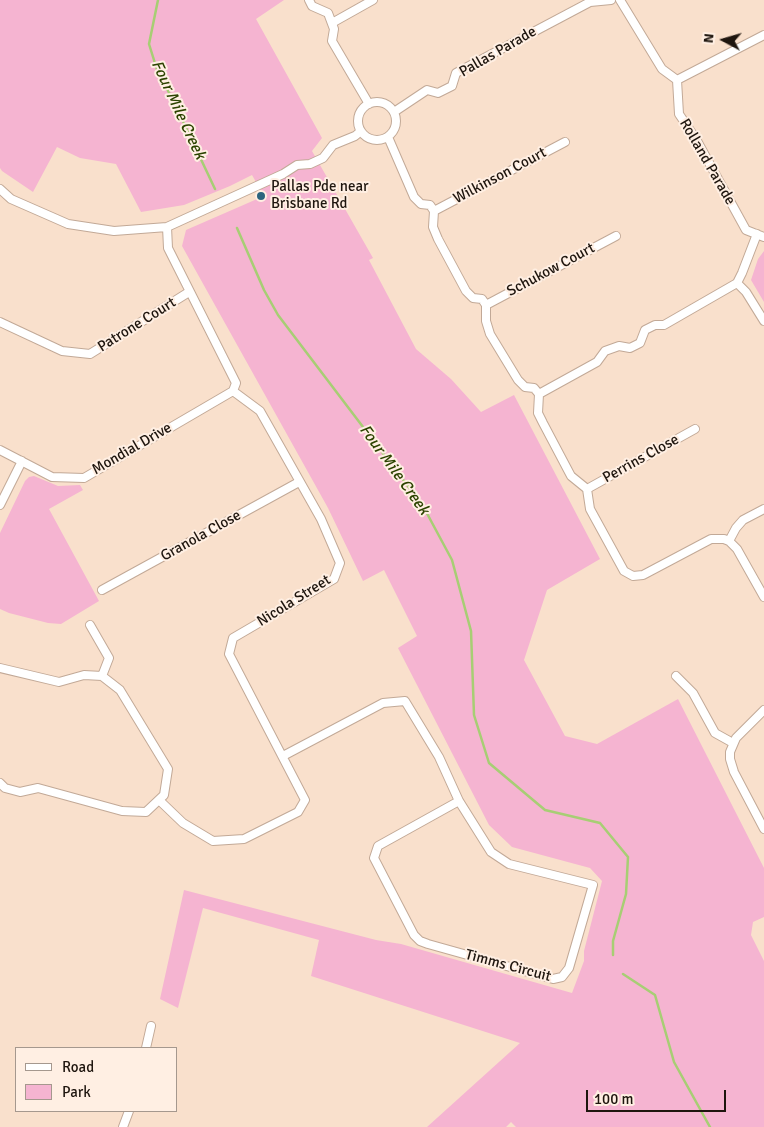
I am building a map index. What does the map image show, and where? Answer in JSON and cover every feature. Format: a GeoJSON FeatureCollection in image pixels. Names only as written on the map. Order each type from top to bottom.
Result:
{"type":"FeatureCollection","features":[{"type":"Feature","properties":{"kind":"street"},"geometry":{"type":"LineString","coordinates":[[309,0],[312,6],[328,14],[334,29],[332,41],[369,104]]}},
{"type":"Feature","properties":{"kind":"street"},"geometry":{"type":"LineString","coordinates":[[332,23],[373,0]]}},
{"type":"Feature","properties":{"kind":"street","name":"Pallas Parade"},"geometry":{"type":"LineString","coordinates":[[394,112],[427,90],[438,93],[452,86],[456,73],[590,2],[612,0]]}},
{"type":"Feature","properties":{"kind":"street"},"geometry":{"type":"LineString","coordinates":[[620,0],[662,69],[677,80],[764,35]]}},
{"type":"Feature","properties":{"kind":"street","name":"Rolland Parade"},"geometry":{"type":"LineString","coordinates":[[677,80],[679,114],[696,139],[746,230],[760,236]]}},
{"type":"Feature","properties":{"kind":"street"},"geometry":{"type":"LineString","coordinates":[[374,102],[386,104],[394,112],[395,129],[388,138],[382,140],[370,139],[360,131],[358,119],[360,113],[369,104],[374,102]]}},
{"type":"Feature","properties":{"kind":"street"},"geometry":{"type":"LineString","coordinates":[[0,189],[11,199],[68,224],[114,231],[167,227],[283,174],[297,164],[310,164],[322,158],[333,145],[355,136],[360,131]]}},
{"type":"Feature","properties":{"kind":"street"},"geometry":{"type":"LineString","coordinates":[[388,138],[414,197],[421,204],[430,205],[434,211],[433,227],[466,291],[473,298],[482,299],[486,305],[486,321],[490,334],[518,380],[525,387],[534,388],[539,394],[538,413],[571,476],[587,489],[590,509],[626,573],[633,576],[647,574],[711,539],[719,538],[729,541],[738,549],[764,597]]}},
{"type":"Feature","properties":{"kind":"street","name":"Wilkinson Court"},"geometry":{"type":"LineString","coordinates":[[434,211],[565,142]]}},
{"type":"Feature","properties":{"kind":"street"},"geometry":{"type":"LineString","coordinates":[[167,227],[168,248],[236,383],[234,391]]}},
{"type":"Feature","properties":{"kind":"street","name":"Schukow Court"},"geometry":{"type":"LineString","coordinates":[[486,305],[616,236]]}},
{"type":"Feature","properties":{"kind":"street"},"geometry":{"type":"LineString","coordinates":[[539,394],[597,362],[606,351],[619,346],[630,348],[640,343],[645,330],[655,325],[664,326],[737,282],[760,236]]}},
{"type":"Feature","properties":{"kind":"street"},"geometry":{"type":"LineString","coordinates":[[737,282],[746,292],[764,322]]}},
{"type":"Feature","properties":{"kind":"street","name":"Patrone Court"},"geometry":{"type":"LineString","coordinates":[[0,322],[62,351],[90,354],[189,292]]}},
{"type":"Feature","properties":{"kind":"street","name":"Mondial Drive"},"geometry":{"type":"LineString","coordinates":[[0,450],[52,477],[84,478],[234,391]]}},
{"type":"Feature","properties":{"kind":"street","name":"Nicola Street"},"geometry":{"type":"LineString","coordinates":[[158,800],[183,822],[213,841],[244,839],[298,812],[305,800],[229,654],[233,638],[334,579],[340,563],[321,519],[260,411],[234,391]]}},
{"type":"Feature","properties":{"kind":"street","name":"Perrins Close"},"geometry":{"type":"LineString","coordinates":[[587,489],[695,428]]}},
{"type":"Feature","properties":{"kind":"street"},"geometry":{"type":"LineString","coordinates":[[0,505],[22,461]]}},
{"type":"Feature","properties":{"kind":"street","name":"Granola Close"},"geometry":{"type":"LineString","coordinates":[[102,590],[300,482]]}},
{"type":"Feature","properties":{"kind":"street"},"geometry":{"type":"LineString","coordinates":[[729,541],[736,528],[744,520],[764,509]]}},
{"type":"Feature","properties":{"kind":"street"},"geometry":{"type":"LineString","coordinates":[[90,624],[109,658],[102,676]]}},
{"type":"Feature","properties":{"kind":"street"},"geometry":{"type":"LineString","coordinates":[[0,668],[59,682],[84,675],[102,676],[120,690],[168,769],[164,795],[146,812],[122,811],[38,788],[20,792],[5,788],[0,783]]}},
{"type":"Feature","properties":{"kind":"street"},"geometry":{"type":"LineString","coordinates":[[676,676],[693,693],[716,733],[733,743]]}},
{"type":"Feature","properties":{"kind":"street","name":"Timms Circuit"},"geometry":{"type":"LineString","coordinates":[[283,756],[384,702],[406,701],[439,757],[459,801],[491,852],[509,864],[593,885],[569,968],[562,978],[553,978],[428,944],[420,941],[414,935],[374,858],[378,846],[459,801]]}},
{"type":"Feature","properties":{"kind":"street"},"geometry":{"type":"LineString","coordinates":[[764,710],[736,738],[730,752],[731,765],[764,830]]}},
{"type":"Feature","properties":{"kind":"street"},"geometry":{"type":"LineString","coordinates":[[146,1047],[152,1026]]}},
{"type":"Feature","properties":{"kind":"street"},"geometry":{"type":"LineString","coordinates":[[123,1127],[129,1112]]}},
{"type":"Feature","properties":{"kind":"green space"},"geometry":{"type":"Polygon","coordinates":[[[0,0],[284,0],[256,19],[322,138],[312,151],[373,258],[369,260],[416,349],[451,379],[481,412],[514,395],[600,559],[547,590],[524,660],[565,736],[597,744],[678,699],[764,868],[764,917],[753,922],[751,935],[764,961],[764,1127],[516,1127],[511,1122],[506,1127],[427,1127],[520,1043],[311,976],[319,940],[203,908],[178,1008],[160,999],[184,890],[376,940],[401,944],[572,993],[584,961],[584,951],[602,881],[590,868],[512,847],[489,825],[398,648],[417,636],[384,570],[363,581],[328,508],[182,246],[186,230],[264,196],[252,175],[184,205],[141,212],[116,164],[80,158],[57,147],[33,192],[2,171],[0,168],[0,0]]]}},
{"type":"Feature","properties":{"kind":"green space"},"geometry":{"type":"Polygon","coordinates":[[[764,251],[764,302],[751,280],[758,259],[764,251]]]}},
{"type":"Feature","properties":{"kind":"green space"},"geometry":{"type":"Polygon","coordinates":[[[34,476],[58,486],[80,485],[83,490],[49,509],[99,601],[61,624],[48,623],[0,609],[0,533],[25,481],[29,477],[34,476]]]}},
{"type":"Feature","properties":{"kind":"waterway","name":"Four Mile Creek"},"geometry":{"type":"LineString","coordinates":[[158,0],[149,44],[158,73],[172,98],[215,189]]}},
{"type":"Feature","properties":{"kind":"waterway","name":"Four Mile Creek"},"geometry":{"type":"LineString","coordinates":[[237,228],[264,290],[278,315],[423,506],[452,560],[471,631],[474,715],[489,763],[545,810],[600,823],[628,857],[626,894],[613,941],[613,955]]}},
{"type":"Feature","properties":{"kind":"waterway","name":"Four Mile Creek"},"geometry":{"type":"LineString","coordinates":[[623,974],[655,995],[674,1062],[710,1127]]}},
{"type":"Feature","properties":{"kind":"place","name":"Pallas Pde near Brisbane Rd"},"geometry":{"type":"Point","coordinates":[261,196]}}]}
